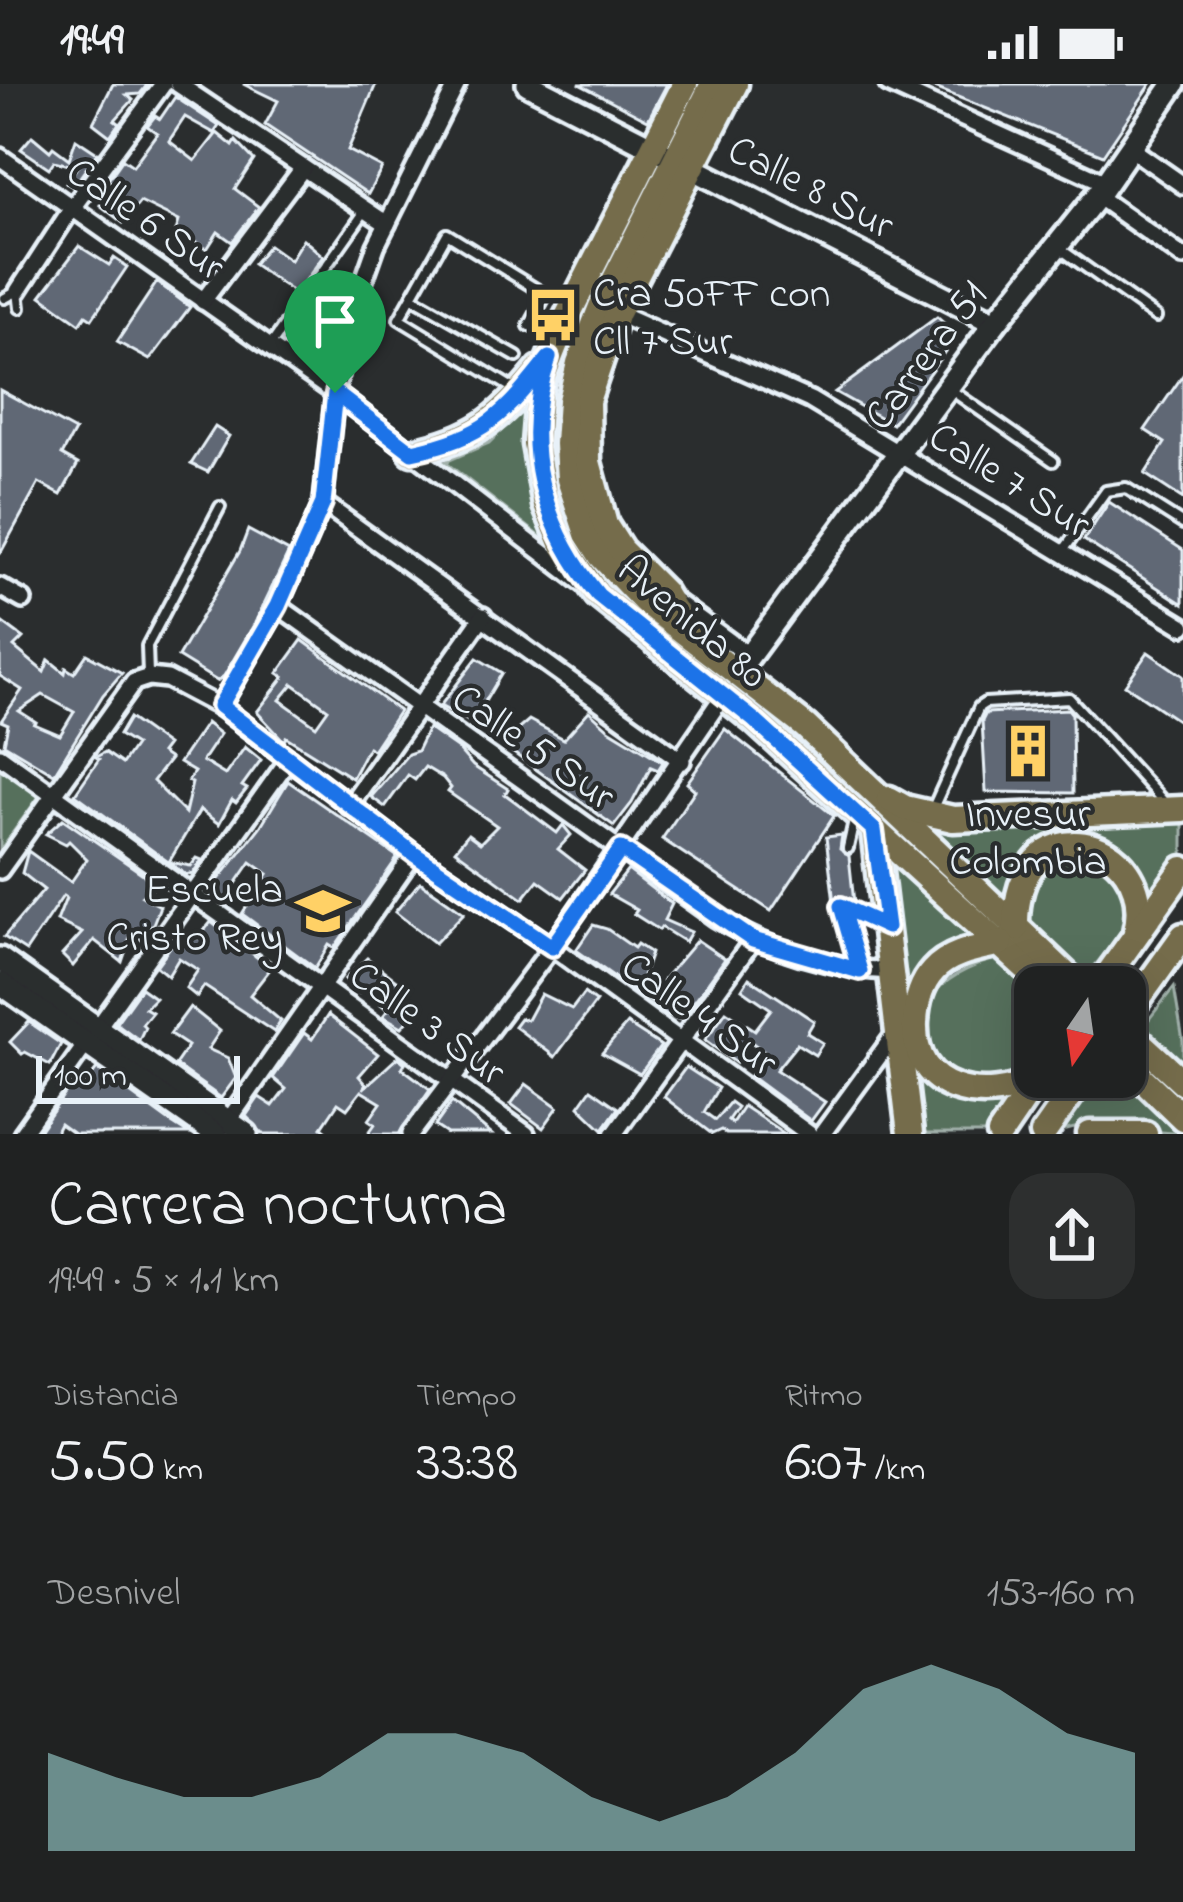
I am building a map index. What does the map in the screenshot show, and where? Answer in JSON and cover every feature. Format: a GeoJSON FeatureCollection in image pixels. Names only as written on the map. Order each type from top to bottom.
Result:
{"type":"FeatureCollection","features":[{"type":"Feature","properties":{"kind":"main road","name":"Avenida 80"},"geometry":{"type":"LineString","coordinates":[[686,84],[673,158],[609,310],[579,363],[570,401],[569,479],[587,534],[645,602],[688,636],[742,664],[857,776],[1031,966]]}},
{"type":"Feature","properties":{"kind":"main road","name":"Avenida 80"},"geometry":{"type":"LineString","coordinates":[[713,84],[673,158],[549,358],[535,409],[538,473],[562,543],[598,595],[723,696],[874,830],[1050,966]]}},
{"type":"Feature","properties":{"kind":"main road","name":"Avenida 80"},"geometry":{"type":"LineString","coordinates":[[673,158],[735,84]]}},
{"type":"Feature","properties":{"kind":"main road","name":"Avenida 80"},"geometry":{"type":"LineString","coordinates":[[609,310],[587,401],[588,462],[605,525],[621,550],[663,592],[688,636]]}},
{"type":"Feature","properties":{"kind":"main road"},"geometry":{"type":"LineString","coordinates":[[412,452],[476,433],[521,393],[549,358]]}},
{"type":"Feature","properties":{"kind":"main road"},"geometry":{"type":"LineString","coordinates":[[857,776],[905,808],[953,820],[1176,809]]}},
{"type":"Feature","properties":{"kind":"main road"},"geometry":{"type":"LineString","coordinates":[[874,830],[910,1134]]}},
{"type":"Feature","properties":{"kind":"main road"},"geometry":{"type":"LineString","coordinates":[[1014,1090],[986,1095],[962,1091],[929,1069],[915,1029],[916,1005],[934,968],[1008,936],[1029,868],[1053,847],[1071,844],[1107,854],[1121,865],[1139,894],[1142,908],[1136,932]]}},
{"type":"Feature","properties":{"kind":"main road"},"geometry":{"type":"LineString","coordinates":[[1113,966],[1183,869]]}},
{"type":"Feature","properties":{"kind":"main road"},"geometry":{"type":"LineString","coordinates":[[1146,987],[1183,936]]}},
{"type":"Feature","properties":{"kind":"main road"},"geometry":{"type":"LineString","coordinates":[[1146,1048],[1183,1082]]}},
{"type":"Feature","properties":{"kind":"main road"},"geometry":{"type":"LineString","coordinates":[[1146,1082],[1183,1118]]}},
{"type":"Feature","properties":{"kind":"main road"},"geometry":{"type":"LineString","coordinates":[[1000,1134],[1025,1098]]}},
{"type":"Feature","properties":{"kind":"main road"},"geometry":{"type":"LineString","coordinates":[[1043,1134],[1068,1098]]}},
{"type":"Feature","properties":{"kind":"main road"},"geometry":{"type":"LineString","coordinates":[[1090,1134],[1145,1134]]}},
{"type":"Feature","properties":{"kind":"street"},"geometry":{"type":"LineString","coordinates":[[14,299],[72,208],[164,84]]}},
{"type":"Feature","properties":{"kind":"street"},"geometry":{"type":"LineString","coordinates":[[178,84],[387,224]]}},
{"type":"Feature","properties":{"kind":"street"},"geometry":{"type":"LineString","coordinates":[[220,706],[278,606],[323,503],[335,393],[352,311],[387,224],[457,84]]}},
{"type":"Feature","properties":{"kind":"street","name":"Calle 8 Sur"},"geometry":{"type":"LineString","coordinates":[[528,84],[995,323]]}},
{"type":"Feature","properties":{"kind":"street"},"geometry":{"type":"LineString","coordinates":[[887,84],[1101,189],[1183,257]]}},
{"type":"Feature","properties":{"kind":"street","name":"Carrera 51"},"geometry":{"type":"LineString","coordinates":[[742,664],[995,323],[1101,189],[1174,84]]}},
{"type":"Feature","properties":{"kind":"street"},"geometry":{"type":"LineString","coordinates":[[1130,148],[1183,185]]}},
{"type":"Feature","properties":{"kind":"street","name":"Calle 6 Sur"},"geometry":{"type":"LineString","coordinates":[[0,158],[335,393],[598,595]]}},
{"type":"Feature","properties":{"kind":"street"},"geometry":{"type":"LineString","coordinates":[[203,301],[303,168]]}},
{"type":"Feature","properties":{"kind":"street","name":"Calle 7 Sur"},"geometry":{"type":"LineString","coordinates":[[609,310],[810,400],[1183,626]]}},
{"type":"Feature","properties":{"kind":"street"},"geometry":{"type":"LineString","coordinates":[[323,503],[682,761]]}},
{"type":"Feature","properties":{"kind":"street"},"geometry":{"type":"LineString","coordinates":[[0,587],[23,600]]}},
{"type":"Feature","properties":{"kind":"street"},"geometry":{"type":"LineString","coordinates":[[663,592],[742,664]]}},
{"type":"Feature","properties":{"kind":"street","name":"Calle 5 Sur"},"geometry":{"type":"LineString","coordinates":[[278,606],[753,940],[860,971],[893,971]]}},
{"type":"Feature","properties":{"kind":"street"},"geometry":{"type":"LineString","coordinates":[[349,806],[483,616]]}},
{"type":"Feature","properties":{"kind":"street"},"geometry":{"type":"LineString","coordinates":[[0,870],[141,680]]}},
{"type":"Feature","properties":{"kind":"street","name":"Calle 4 Sur"},"geometry":{"type":"LineString","coordinates":[[141,680],[167,680],[220,706],[414,854],[552,947],[809,1134]]}},
{"type":"Feature","properties":{"kind":"street"},"geometry":{"type":"LineString","coordinates":[[411,1134],[552,947],[723,696]]}},
{"type":"Feature","properties":{"kind":"street","name":"Calle 3 Sur"},"geometry":{"type":"LineString","coordinates":[[0,756],[526,1134]]}},
{"type":"Feature","properties":{"kind":"street"},"geometry":{"type":"LineString","coordinates":[[22,1134],[289,759]]}},
{"type":"Feature","properties":{"kind":"street"},"geometry":{"type":"LineString","coordinates":[[0,982],[92,1036],[227,1131],[414,854]]}},
{"type":"Feature","properties":{"kind":"street"},"geometry":{"type":"LineString","coordinates":[[614,1134],[753,940]]}},
{"type":"Feature","properties":{"kind":"street"},"geometry":{"type":"LineString","coordinates":[[0,959],[92,1036]]}},
{"type":"Feature","properties":{"kind":"street"},"geometry":{"type":"LineString","coordinates":[[822,1134],[899,1028]]}},
{"type":"Feature","properties":{"kind":"lane"},"geometry":{"type":"LineString","coordinates":[[269,347],[365,210]]}},
{"type":"Feature","properties":{"kind":"lane"},"geometry":{"type":"LineString","coordinates":[[521,393],[401,323],[400,316],[447,235],[546,295],[529,326]]}},
{"type":"Feature","properties":{"kind":"lane"},"geometry":{"type":"LineString","coordinates":[[1057,246],[1156,317]]}},
{"type":"Feature","properties":{"kind":"lane"},"geometry":{"type":"LineString","coordinates":[[412,297],[517,357]]}},
{"type":"Feature","properties":{"kind":"lane"},"geometry":{"type":"LineString","coordinates":[[947,387],[1053,461]]}},
{"type":"Feature","properties":{"kind":"lane"},"geometry":{"type":"LineString","coordinates":[[1062,552],[1111,488],[1126,488],[1183,524]]}},
{"type":"Feature","properties":{"kind":"lane"},"geometry":{"type":"LineString","coordinates":[[141,680],[147,646],[220,507]]}},
{"type":"Feature","properties":{"kind":"lane"},"geometry":{"type":"LineString","coordinates":[[930,815],[979,707],[1060,697],[1078,703],[1123,762],[1176,809]]}},
{"type":"Feature","properties":{"kind":"lane"},"geometry":{"type":"LineString","coordinates":[[848,848],[854,826],[851,808]]}},
{"type":"Feature","properties":{"kind":"lane"},"geometry":{"type":"LineString","coordinates":[[860,971],[841,906],[887,927]]}},
{"type":"Feature","properties":{"kind":"green space"},"geometry":{"type":"Polygon","coordinates":[[[525,407],[529,480],[554,547],[445,462],[489,443],[525,407]]]}},
{"type":"Feature","properties":{"kind":"green space"},"geometry":{"type":"Polygon","coordinates":[[[0,766],[40,795],[0,850],[0,766]]]}},
{"type":"Feature","properties":{"kind":"green space"},"geometry":{"type":"Polygon","coordinates":[[[1183,818],[1183,861],[1150,903],[1138,868],[1125,851],[1103,839],[1061,835],[1028,852],[1008,906],[914,822],[1183,818]]]}},
{"type":"Feature","properties":{"kind":"green space"},"geometry":{"type":"Polygon","coordinates":[[[888,851],[983,937],[948,946],[909,1015],[944,1095],[969,1105],[1006,1106],[988,1134],[918,1134],[888,851]]]}},
{"type":"Feature","properties":{"kind":"green space"},"geometry":{"type":"Polygon","coordinates":[[[1067,854],[1111,866],[1134,916],[1094,966],[1072,966],[1021,921],[1028,880],[1067,854]]]}},
{"type":"Feature","properties":{"kind":"green space"},"geometry":{"type":"Polygon","coordinates":[[[1003,956],[1014,967],[1014,1086],[946,1075],[926,1031],[925,1013],[931,997],[959,973],[1003,956]]]}},
{"type":"Feature","properties":{"kind":"green space"},"geometry":{"type":"Polygon","coordinates":[[[1174,987],[1183,1070],[1146,1038],[1146,1023],[1174,987]]]}},
{"type":"Feature","properties":{"kind":"green space"},"geometry":{"type":"Polygon","coordinates":[[[1146,1094],[1183,1125],[1183,1134],[1086,1125],[1059,1132],[1086,1098],[1146,1098],[1146,1094]]]}},
{"type":"Feature","properties":{"kind":"building"},"geometry":{"type":"Polygon","coordinates":[[[113,84],[148,84],[140,94],[127,95],[133,100],[115,120],[119,123],[110,136],[93,123],[113,84]]]}},
{"type":"Feature","properties":{"kind":"building"},"geometry":{"type":"Polygon","coordinates":[[[243,84],[376,84],[348,150],[382,168],[368,194],[265,125],[278,101],[243,84]]]}},
{"type":"Feature","properties":{"kind":"building"},"geometry":{"type":"Polygon","coordinates":[[[579,84],[667,84],[648,120],[579,84]]]}},
{"type":"Feature","properties":{"kind":"building"},"geometry":{"type":"Polygon","coordinates":[[[925,84],[1151,84],[1103,155],[925,84]]]}},
{"type":"Feature","properties":{"kind":"building"},"geometry":{"type":"Polygon","coordinates":[[[175,97],[219,126],[214,133],[185,117],[169,141],[195,161],[217,133],[233,146],[236,141],[254,160],[235,189],[259,207],[232,242],[218,232],[207,249],[176,231],[179,221],[140,202],[123,223],[100,205],[116,186],[108,180],[123,159],[133,166],[157,133],[147,126],[155,116],[160,119],[175,97]]]}},
{"type":"Feature","properties":{"kind":"building"},"geometry":{"type":"Polygon","coordinates":[[[32,136],[69,159],[76,139],[97,153],[73,187],[66,183],[77,167],[54,161],[49,168],[21,149],[32,136]]]}},
{"type":"Feature","properties":{"kind":"building"},"geometry":{"type":"Polygon","coordinates":[[[303,239],[323,256],[296,294],[253,264],[269,245],[290,260],[303,239]]]}},
{"type":"Feature","properties":{"kind":"building"},"geometry":{"type":"Polygon","coordinates":[[[79,246],[109,265],[114,258],[127,267],[92,319],[86,315],[80,324],[41,296],[79,246]]]}},
{"type":"Feature","properties":{"kind":"building"},"geometry":{"type":"Polygon","coordinates":[[[157,282],[190,307],[150,360],[117,342],[157,282]]]}},
{"type":"Feature","properties":{"kind":"building"},"geometry":{"type":"Polygon","coordinates":[[[937,317],[957,335],[892,424],[835,392],[937,317]]]}},
{"type":"Feature","properties":{"kind":"building"},"geometry":{"type":"Polygon","coordinates":[[[1183,375],[1183,499],[1145,474],[1165,443],[1145,430],[1183,375]]]}},
{"type":"Feature","properties":{"kind":"building"},"geometry":{"type":"Polygon","coordinates":[[[0,390],[75,431],[62,455],[78,464],[61,495],[39,483],[0,554],[0,390]]]}},
{"type":"Feature","properties":{"kind":"building"},"geometry":{"type":"Polygon","coordinates":[[[215,427],[229,436],[208,472],[191,464],[215,427]]]}},
{"type":"Feature","properties":{"kind":"building"},"geometry":{"type":"Polygon","coordinates":[[[1109,502],[1183,550],[1183,604],[1084,540],[1109,502]]]}},
{"type":"Feature","properties":{"kind":"building"},"geometry":{"type":"Polygon","coordinates":[[[248,530],[289,552],[255,623],[217,681],[178,657],[248,530]]]}},
{"type":"Feature","properties":{"kind":"building"},"geometry":{"type":"Polygon","coordinates":[[[0,621],[23,638],[14,647],[44,672],[49,660],[65,673],[66,668],[74,673],[87,654],[122,673],[54,774],[4,744],[8,724],[1,721],[22,690],[0,676],[0,621]],[[43,695],[19,711],[34,724],[60,735],[74,712],[43,695]]]}},
{"type":"Feature","properties":{"kind":"building"},"geometry":{"type":"Polygon","coordinates":[[[302,640],[399,711],[373,750],[368,747],[352,778],[286,737],[284,741],[257,712],[284,677],[278,673],[302,640]],[[293,684],[280,700],[316,726],[328,709],[293,684]]]}},
{"type":"Feature","properties":{"kind":"building"},"geometry":{"type":"Polygon","coordinates":[[[1148,652],[1183,676],[1183,724],[1125,685],[1148,652]]]}},
{"type":"Feature","properties":{"kind":"building"},"geometry":{"type":"Polygon","coordinates":[[[477,658],[502,673],[472,723],[440,706],[477,658]]]}},
{"type":"Feature","properties":{"kind":"building","name":"Invesur Colombia"},"geometry":{"type":"Polygon","coordinates":[[[1068,709],[1072,714],[1073,793],[986,792],[982,721],[986,713],[1068,709]]]}},
{"type":"Feature","properties":{"kind":"building"},"geometry":{"type":"Polygon","coordinates":[[[589,711],[663,762],[658,770],[651,767],[614,826],[501,744],[529,720],[564,739],[589,711]]]}},
{"type":"Feature","properties":{"kind":"building"},"geometry":{"type":"Polygon","coordinates":[[[129,718],[167,745],[161,753],[170,759],[153,781],[185,813],[192,783],[188,781],[194,772],[179,763],[206,723],[220,734],[202,761],[225,775],[245,747],[261,760],[242,786],[247,789],[236,803],[232,800],[219,824],[200,810],[169,862],[191,866],[197,858],[202,860],[193,873],[186,875],[75,794],[96,757],[105,752],[122,764],[135,745],[119,735],[129,718]]]}},
{"type":"Feature","properties":{"kind":"building"},"geometry":{"type":"Polygon","coordinates":[[[428,728],[557,833],[563,825],[571,835],[558,849],[585,870],[563,898],[538,880],[523,899],[455,850],[468,834],[480,843],[497,826],[448,792],[451,788],[443,778],[425,767],[415,780],[408,775],[385,807],[371,797],[408,754],[417,751],[428,728]]]}},
{"type":"Feature","properties":{"kind":"building"},"geometry":{"type":"Polygon","coordinates":[[[725,729],[834,816],[771,911],[662,839],[695,790],[687,783],[725,729]]]}},
{"type":"Feature","properties":{"kind":"building"},"geometry":{"type":"Polygon","coordinates":[[[288,781],[398,857],[315,968],[242,914],[268,874],[251,862],[224,901],[209,892],[260,827],[288,781]]]}},
{"type":"Feature","properties":{"kind":"building"},"geometry":{"type":"Polygon","coordinates":[[[63,819],[143,874],[153,888],[142,896],[160,906],[153,924],[137,943],[130,938],[122,962],[94,940],[73,966],[62,955],[82,933],[57,921],[63,896],[26,951],[4,937],[44,890],[22,873],[28,851],[71,882],[87,859],[69,841],[66,844],[46,834],[63,819]]]}},
{"type":"Feature","properties":{"kind":"building"},"geometry":{"type":"Polygon","coordinates":[[[842,835],[840,849],[849,856],[854,903],[842,898],[834,903],[826,837],[842,835]]]}},
{"type":"Feature","properties":{"kind":"building"},"geometry":{"type":"Polygon","coordinates":[[[628,870],[672,904],[664,920],[691,932],[685,942],[659,930],[609,894],[628,870]]]}},
{"type":"Feature","properties":{"kind":"building"},"geometry":{"type":"Polygon","coordinates":[[[420,882],[464,913],[435,943],[395,912],[420,882]]]}},
{"type":"Feature","properties":{"kind":"building"},"geometry":{"type":"Polygon","coordinates":[[[211,922],[271,968],[250,995],[281,1021],[274,1032],[204,986],[197,997],[186,988],[198,970],[179,958],[168,976],[156,966],[175,940],[180,944],[186,934],[198,938],[211,922]]]}},
{"type":"Feature","properties":{"kind":"building"},"geometry":{"type":"Polygon","coordinates":[[[593,925],[651,953],[637,993],[576,950],[593,925]]]}},
{"type":"Feature","properties":{"kind":"building"},"geometry":{"type":"Polygon","coordinates":[[[697,940],[725,959],[681,1020],[647,999],[697,940]]]}},
{"type":"Feature","properties":{"kind":"building"},"geometry":{"type":"Polygon","coordinates":[[[367,958],[408,989],[403,997],[416,1011],[402,1027],[383,1016],[388,1010],[345,979],[367,958]]]}},
{"type":"Feature","properties":{"kind":"building"},"geometry":{"type":"Polygon","coordinates":[[[749,978],[814,1021],[807,1033],[823,1043],[815,1055],[797,1044],[776,1070],[825,1102],[811,1121],[750,1076],[767,1054],[750,1041],[736,1063],[705,1040],[726,1011],[755,1030],[771,1009],[742,989],[749,978]]]}},
{"type":"Feature","properties":{"kind":"building"},"geometry":{"type":"Polygon","coordinates":[[[141,988],[155,998],[145,1008],[152,1012],[142,1024],[139,1040],[116,1023],[141,988]]]}},
{"type":"Feature","properties":{"kind":"building"},"geometry":{"type":"Polygon","coordinates":[[[584,993],[596,1002],[555,1057],[514,1026],[520,1018],[527,1020],[541,994],[572,1009],[584,993]]]}},
{"type":"Feature","properties":{"kind":"building"},"geometry":{"type":"Polygon","coordinates":[[[190,1007],[220,1031],[208,1049],[228,1058],[236,1078],[221,1098],[175,1065],[188,1046],[170,1034],[190,1007]]]}},
{"type":"Feature","properties":{"kind":"building"},"geometry":{"type":"Polygon","coordinates":[[[328,1015],[378,1054],[359,1076],[366,1084],[363,1089],[398,1057],[405,1063],[402,1068],[430,1089],[399,1134],[368,1134],[375,1124],[369,1120],[381,1103],[361,1091],[347,1109],[338,1103],[322,1127],[331,1134],[263,1134],[246,1116],[259,1097],[273,1106],[286,1089],[273,1078],[304,1033],[312,1039],[328,1015]]]}},
{"type":"Feature","properties":{"kind":"building"},"geometry":{"type":"Polygon","coordinates":[[[29,1022],[61,1044],[50,1065],[22,1054],[10,1042],[29,1022]]]}},
{"type":"Feature","properties":{"kind":"building"},"geometry":{"type":"Polygon","coordinates":[[[627,1024],[661,1046],[640,1074],[602,1053],[627,1024]]]}},
{"type":"Feature","properties":{"kind":"building"},"geometry":{"type":"Polygon","coordinates":[[[686,1067],[718,1088],[704,1112],[715,1120],[730,1102],[737,1107],[728,1120],[732,1123],[743,1106],[785,1134],[726,1134],[721,1130],[712,1134],[664,1097],[686,1067]]]}},
{"type":"Feature","properties":{"kind":"building"},"geometry":{"type":"Polygon","coordinates":[[[97,1069],[189,1134],[74,1134],[60,1124],[55,1134],[37,1134],[74,1081],[83,1087],[97,1069]]]}},
{"type":"Feature","properties":{"kind":"building"},"geometry":{"type":"Polygon","coordinates":[[[526,1084],[558,1107],[543,1128],[511,1104],[526,1084]]]}},
{"type":"Feature","properties":{"kind":"building"},"geometry":{"type":"Polygon","coordinates":[[[591,1089],[618,1108],[603,1129],[579,1106],[591,1089]]]}},
{"type":"Feature","properties":{"kind":"building"},"geometry":{"type":"Polygon","coordinates":[[[452,1102],[491,1134],[447,1134],[435,1126],[452,1102]]]}},
{"type":"Feature","properties":{"kind":"place","name":"Cra 50FF con Cll 7 Sur"},"geometry":{"type":"Point","coordinates":[553,315]}},
{"type":"Feature","properties":{"kind":"place","name":"Invesur Colombia"},"geometry":{"type":"Point","coordinates":[1028,751]}},
{"type":"Feature","properties":{"kind":"place","name":"Escuela Cristo Rey"},"geometry":{"type":"Point","coordinates":[323,911]}},
{"type":"Feature","properties":{"kind":"route"},"geometry":{"type":"LineString","coordinates":[[549,358],[535,409],[538,473],[546,505],[580,573],[598,595],[754,720],[874,830],[887,927],[841,906],[860,971],[753,940],[621,849],[552,947],[414,854],[220,706],[278,606],[323,503],[335,393],[412,452],[476,433],[496,419],[549,358]]}}]}
